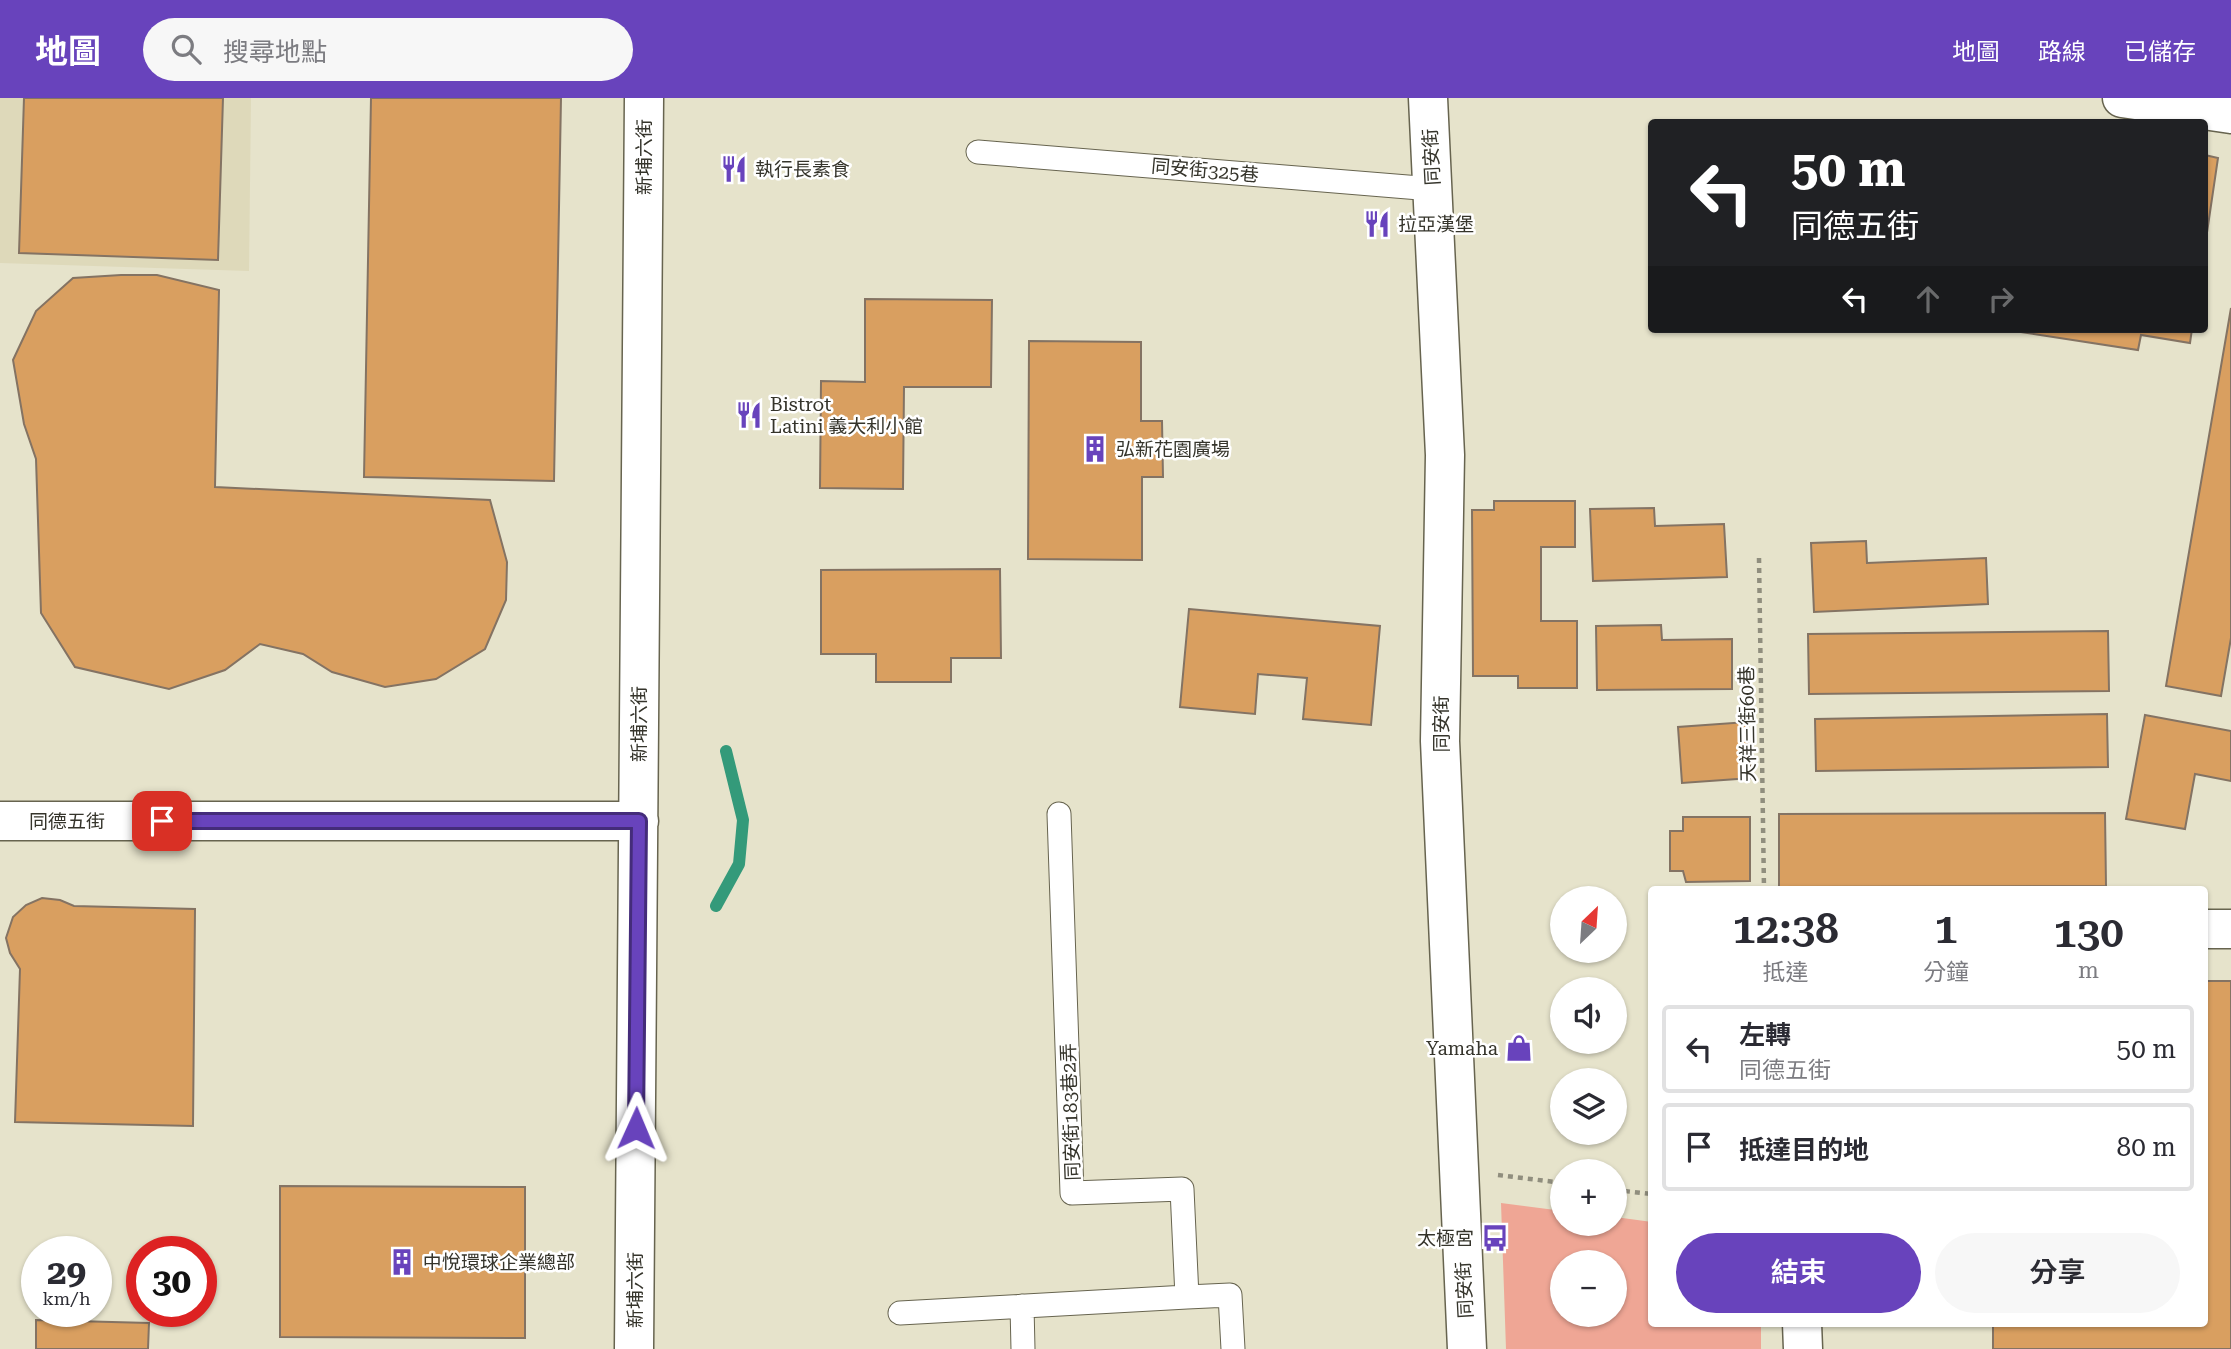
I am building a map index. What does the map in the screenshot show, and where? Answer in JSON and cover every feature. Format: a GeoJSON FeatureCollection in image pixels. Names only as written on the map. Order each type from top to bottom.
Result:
{"type":"FeatureCollection","features":[{"type":"Feature","properties":{"kind":"street","name":"新埔六街"},"geometry":{"type":"LineString","coordinates":[[634,1349],[644,98]]}},
{"type":"Feature","properties":{"kind":"street","name":"同安街"},"geometry":{"type":"LineString","coordinates":[[1428,98],[1445,455],[1440,741],[1467,1349]]}},
{"type":"Feature","properties":{"kind":"street"},"geometry":{"type":"LineString","coordinates":[[2122,98],[2231,114]]}},
{"type":"Feature","properties":{"kind":"street","name":"同德五街"},"geometry":{"type":"LineString","coordinates":[[0,821],[639,821]]}},
{"type":"Feature","properties":{"kind":"street"},"geometry":{"type":"LineString","coordinates":[[2208,929],[2231,929]]}},
{"type":"Feature","properties":{"kind":"street"},"geometry":{"type":"LineString","coordinates":[[1802,1327],[1802,1349]]}},
{"type":"Feature","properties":{"kind":"lane","name":"同安街325巷"},"geometry":{"type":"LineString","coordinates":[[978,152],[1432,188]]}},
{"type":"Feature","properties":{"kind":"lane","name":"同安街183巷2弄"},"geometry":{"type":"LineString","coordinates":[[1059,814],[1072,1193],[1182,1189],[1187,1297]]}},
{"type":"Feature","properties":{"kind":"lane"},"geometry":{"type":"LineString","coordinates":[[900,1313],[1230,1295],[1233,1349]]}},
{"type":"Feature","properties":{"kind":"lane"},"geometry":{"type":"LineString","coordinates":[[1022,1306],[1023,1349]]}},
{"type":"Feature","properties":{"kind":"path","name":"天祥三街60巷"},"geometry":{"type":"LineString","coordinates":[[1759,558],[1763,886]]}},
{"type":"Feature","properties":{"kind":"path"},"geometry":{"type":"LineString","coordinates":[[1459,1171],[1550,1182]]}},
{"type":"Feature","properties":{"kind":"path"},"geometry":{"type":"LineString","coordinates":[[1627,1191],[1648,1194]]}},
{"type":"Feature","properties":{"kind":"shaded area"},"geometry":{"type":"Polygon","coordinates":[[[0,98],[251,98],[249,271],[0,263],[0,98]]]}},
{"type":"Feature","properties":{"kind":"shaded area"},"geometry":{"type":"Polygon","coordinates":[[[1501,1203],[1550,1209],[1550,1236],[1627,1236],[1627,1219],[1648,1221],[1648,1327],[1761,1327],[1761,1349],[1506,1349],[1501,1203]]]}},
{"type":"Feature","properties":{"kind":"building"},"geometry":{"type":"Polygon","coordinates":[[[24,98],[223,98],[218,260],[19,253],[24,98]]]}},
{"type":"Feature","properties":{"kind":"building"},"geometry":{"type":"Polygon","coordinates":[[[371,98],[561,98],[554,481],[364,477],[371,98]]]}},
{"type":"Feature","properties":{"kind":"building"},"geometry":{"type":"Polygon","coordinates":[[[2208,156],[2218,158],[2208,226],[2208,156]]]}},
{"type":"Feature","properties":{"kind":"building"},"geometry":{"type":"Polygon","coordinates":[[[157,275],[219,290],[215,487],[490,500],[507,562],[506,600],[485,649],[436,679],[385,687],[332,672],[303,654],[260,644],[225,670],[169,689],[75,667],[41,613],[36,459],[24,424],[13,360],[36,311],[73,278],[157,275]]]}},
{"type":"Feature","properties":{"kind":"building"},"geometry":{"type":"Polygon","coordinates":[[[865,299],[992,300],[991,387],[904,387],[903,489],[820,488],[821,381],[865,382],[865,299]]]}},
{"type":"Feature","properties":{"kind":"building"},"geometry":{"type":"Polygon","coordinates":[[[2231,308],[2231,638],[2221,696],[2166,686],[2231,308]]]}},
{"type":"Feature","properties":{"kind":"building"},"geometry":{"type":"Polygon","coordinates":[[[2027,333],[2191,333],[2190,343],[2141,335],[2138,350],[2027,333]]]}},
{"type":"Feature","properties":{"kind":"building","name":"弘新花園廣場"},"geometry":{"type":"Polygon","coordinates":[[[1029,341],[1141,342],[1141,421],[1162,421],[1163,477],[1142,477],[1142,560],[1028,559],[1029,341]]]}},
{"type":"Feature","properties":{"kind":"building"},"geometry":{"type":"Polygon","coordinates":[[[1494,501],[1575,501],[1575,547],[1541,547],[1541,621],[1577,621],[1577,688],[1518,688],[1518,676],[1473,676],[1472,510],[1494,510],[1494,501]]]}},
{"type":"Feature","properties":{"kind":"building"},"geometry":{"type":"Polygon","coordinates":[[[1654,508],[1655,526],[1724,524],[1727,577],[1593,581],[1590,509],[1654,508]]]}},
{"type":"Feature","properties":{"kind":"building"},"geometry":{"type":"Polygon","coordinates":[[[1866,541],[1867,563],[1986,558],[1988,604],[1814,612],[1811,543],[1866,541]]]}},
{"type":"Feature","properties":{"kind":"building"},"geometry":{"type":"Polygon","coordinates":[[[1000,569],[1001,658],[951,658],[951,682],[876,682],[876,654],[821,654],[821,570],[1000,569]]]}},
{"type":"Feature","properties":{"kind":"building"},"geometry":{"type":"Polygon","coordinates":[[[1189,609],[1380,626],[1371,725],[1303,719],[1307,678],[1258,674],[1255,714],[1180,707],[1189,609]]]}},
{"type":"Feature","properties":{"kind":"building"},"geometry":{"type":"Polygon","coordinates":[[[1661,625],[1662,640],[1732,639],[1732,689],[1597,690],[1596,626],[1661,625]]]}},
{"type":"Feature","properties":{"kind":"building"},"geometry":{"type":"Polygon","coordinates":[[[2108,631],[2109,691],[1809,694],[1808,634],[2108,631]]]}},
{"type":"Feature","properties":{"kind":"building"},"geometry":{"type":"Polygon","coordinates":[[[2107,714],[2108,767],[1816,771],[1815,719],[2107,714]]]}},
{"type":"Feature","properties":{"kind":"building"},"geometry":{"type":"Polygon","coordinates":[[[2145,715],[2231,731],[2231,781],[2195,774],[2185,829],[2126,819],[2145,715]]]}},
{"type":"Feature","properties":{"kind":"building"},"geometry":{"type":"Polygon","coordinates":[[[1747,722],[1751,778],[1682,783],[1678,727],[1747,722]]]}},
{"type":"Feature","properties":{"kind":"building"},"geometry":{"type":"Polygon","coordinates":[[[2105,813],[2106,886],[1779,886],[1779,814],[2105,813]]]}},
{"type":"Feature","properties":{"kind":"building"},"geometry":{"type":"Polygon","coordinates":[[[1683,817],[1750,817],[1750,881],[1686,882],[1683,871],[1670,871],[1670,831],[1683,831],[1683,817]]]}},
{"type":"Feature","properties":{"kind":"building"},"geometry":{"type":"Polygon","coordinates":[[[42,898],[60,900],[74,906],[195,909],[193,1126],[15,1122],[20,969],[10,953],[6,938],[13,917],[26,905],[42,898]]]}},
{"type":"Feature","properties":{"kind":"building"},"geometry":{"type":"Polygon","coordinates":[[[2208,981],[2231,981],[2231,1349],[1993,1349],[1993,1327],[2208,1327],[2208,981]]]}},
{"type":"Feature","properties":{"kind":"building","name":"中悅環球企業總部"},"geometry":{"type":"Polygon","coordinates":[[[280,1186],[525,1187],[525,1338],[280,1337],[280,1186]]]}},
{"type":"Feature","properties":{"kind":"building"},"geometry":{"type":"Polygon","coordinates":[[[112,1322],[126,1322],[126,1327],[149,1327],[148,1349],[36,1349],[36,1327],[112,1327],[112,1322]]]}},
{"type":"Feature","properties":{"kind":"waterway"},"geometry":{"type":"LineString","coordinates":[[716,906],[739,864],[743,820],[726,751]]}},
{"type":"Feature","properties":{"kind":"place","name":"執行長素食"},"geometry":{"type":"Point","coordinates":[734,169]}},
{"type":"Feature","properties":{"kind":"place","name":"拉亞漢堡"},"geometry":{"type":"Point","coordinates":[1377,224]}},
{"type":"Feature","properties":{"kind":"place","name":"Bistrot Latini 義大利小館"},"geometry":{"type":"Point","coordinates":[749,415]}},
{"type":"Feature","properties":{"kind":"place","name":"弘新花園廣場"},"geometry":{"type":"Point","coordinates":[1095,449]}},
{"type":"Feature","properties":{"kind":"place","name":"Yamaha"},"geometry":{"type":"Point","coordinates":[1519,1048]}},
{"type":"Feature","properties":{"kind":"place","name":"太極宮"},"geometry":{"type":"Point","coordinates":[1495,1238]}},
{"type":"Feature","properties":{"kind":"place","name":"中悅環球企業總部"},"geometry":{"type":"Point","coordinates":[402,1262]}},
{"type":"Feature","properties":{"kind":"route"},"geometry":{"type":"LineString","coordinates":[[162,821],[639,821],[636,1128]]}}]}
